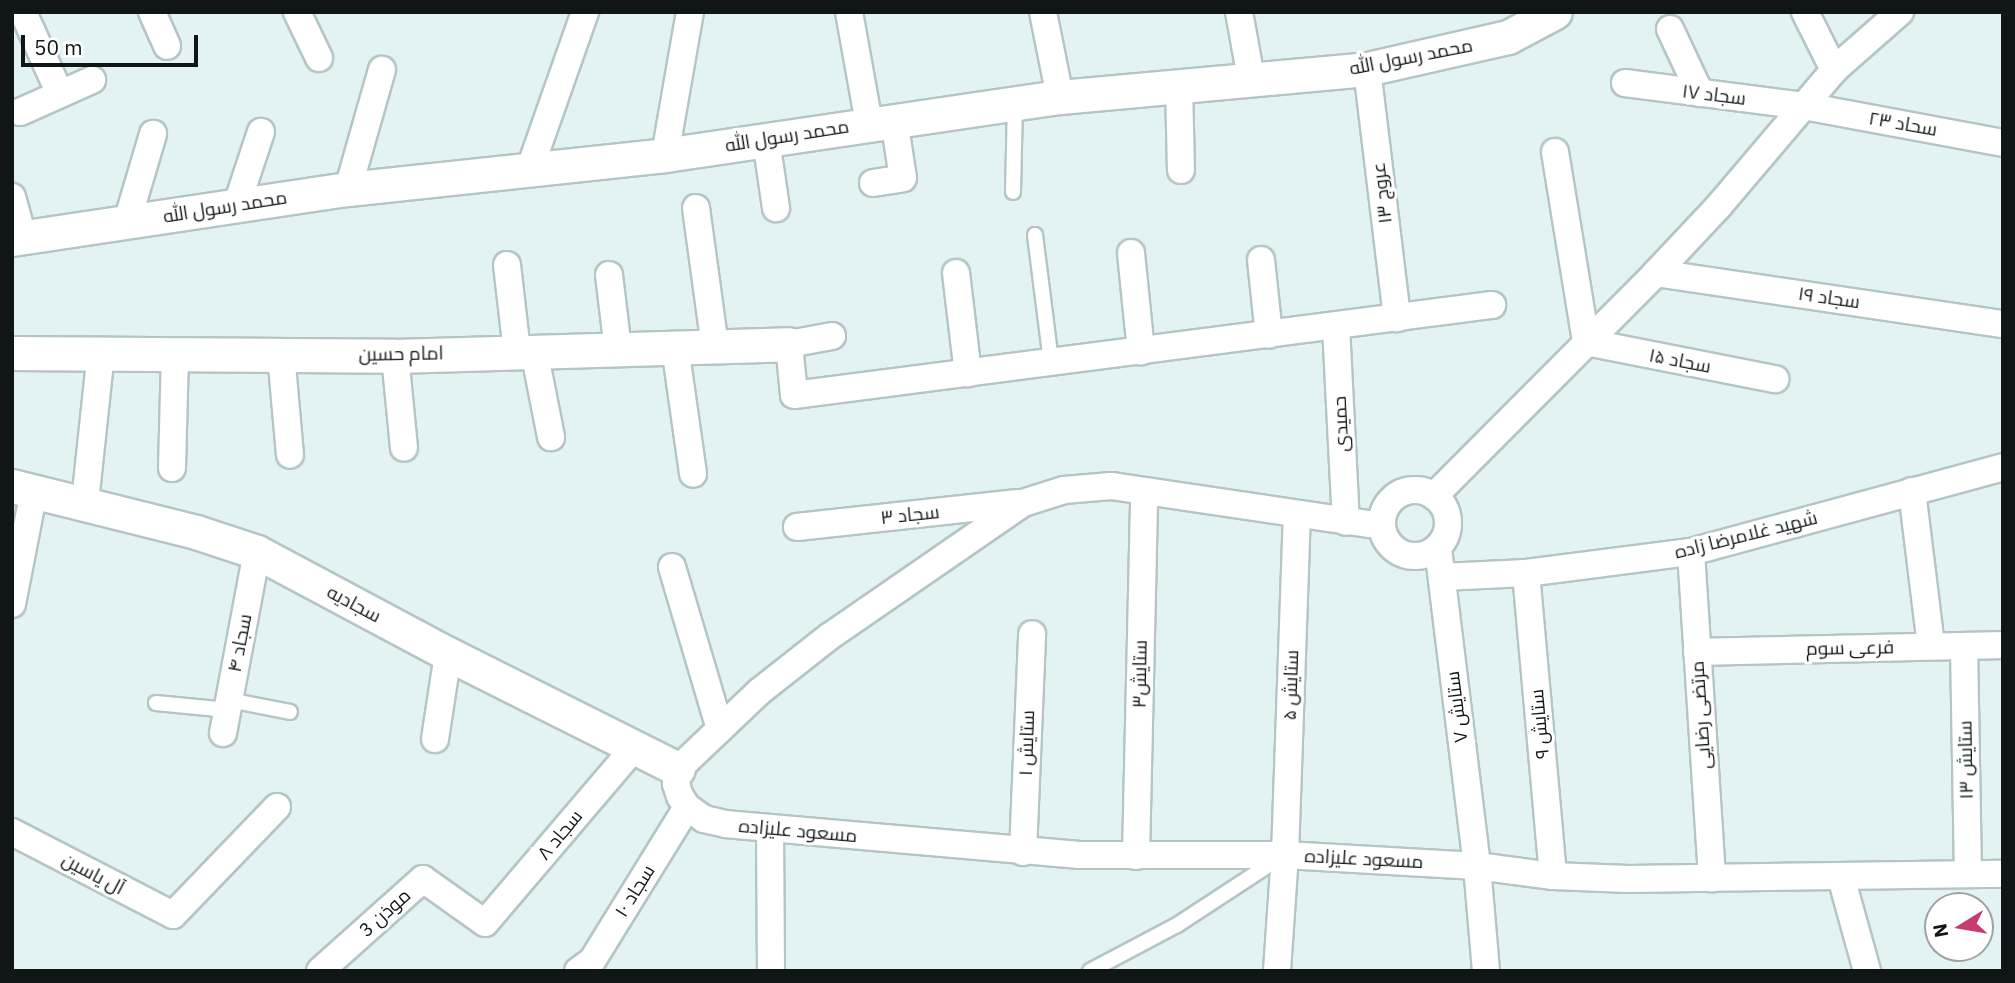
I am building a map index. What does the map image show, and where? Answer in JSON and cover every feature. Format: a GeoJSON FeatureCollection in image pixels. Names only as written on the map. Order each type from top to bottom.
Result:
{"type":"FeatureCollection","features":[{"type":"Feature","properties":{"kind":"street"},"geometry":{"type":"LineString","coordinates":[[23,12],[60,94]]}},
{"type":"Feature","properties":{"kind":"street"},"geometry":{"type":"LineString","coordinates":[[152,12],[167,46]]}},
{"type":"Feature","properties":{"kind":"street"},"geometry":{"type":"LineString","coordinates":[[297,12],[319,58]]}},
{"type":"Feature","properties":{"kind":"street"},"geometry":{"type":"LineString","coordinates":[[529,171],[585,12]]}},
{"type":"Feature","properties":{"kind":"street"},"geometry":{"type":"LineString","coordinates":[[665,155],[690,12]]}},
{"type":"Feature","properties":{"kind":"street"},"geometry":{"type":"LineString","coordinates":[[849,12],[882,122],[903,178],[873,183]]}},
{"type":"Feature","properties":{"kind":"street"},"geometry":{"type":"LineString","coordinates":[[1239,12],[1251,78]]}},
{"type":"Feature","properties":{"kind":"street","name":"محمد رسول الله"},"geometry":{"type":"LineString","coordinates":[[18,238],[348,189],[665,155],[1059,97],[1367,69],[1508,37],[1555,12]]}},
{"type":"Feature","properties":{"kind":"street"},"geometry":{"type":"LineString","coordinates":[[1805,12],[1834,70]]}},
{"type":"Feature","properties":{"kind":"street"},"geometry":{"type":"LineString","coordinates":[[1434,496],[1718,207],[1834,70],[1900,12]]}},
{"type":"Feature","properties":{"kind":"street"},"geometry":{"type":"LineString","coordinates":[[1045,13],[1059,97]]}},
{"type":"Feature","properties":{"kind":"street"},"geometry":{"type":"LineString","coordinates":[[1670,29],[1700,93]]}},
{"type":"Feature","properties":{"kind":"street","name":"عروج ۱۳"},"geometry":{"type":"LineString","coordinates":[[1367,69],[1398,318]]}},
{"type":"Feature","properties":{"kind":"street"},"geometry":{"type":"LineString","coordinates":[[348,189],[382,70]]}},
{"type":"Feature","properties":{"kind":"street"},"geometry":{"type":"LineString","coordinates":[[20,112],[92,80]]}},
{"type":"Feature","properties":{"kind":"street","name":"سجاد ۱۷"},"geometry":{"type":"LineString","coordinates":[[1625,83],[1804,106]]}},
{"type":"Feature","properties":{"kind":"street"},"geometry":{"type":"LineString","coordinates":[[1179,84],[1181,170]]}},
{"type":"Feature","properties":{"kind":"street","name":"سحاد ۲۳"},"geometry":{"type":"LineString","coordinates":[[1804,106],[2003,142]]}},
{"type":"Feature","properties":{"kind":"street"},"geometry":{"type":"LineString","coordinates":[[237,204],[261,132]]}},
{"type":"Feature","properties":{"kind":"street"},"geometry":{"type":"LineString","coordinates":[[127,222],[153,134]]}},
{"type":"Feature","properties":{"kind":"street"},"geometry":{"type":"LineString","coordinates":[[766,139],[776,208]]}},
{"type":"Feature","properties":{"kind":"street"},"geometry":{"type":"LineString","coordinates":[[1555,152],[1586,342]]}},
{"type":"Feature","properties":{"kind":"street"},"geometry":{"type":"LineString","coordinates":[[12,197],[18,238]]}},
{"type":"Feature","properties":{"kind":"street"},"geometry":{"type":"LineString","coordinates":[[696,208],[715,346]]}},
{"type":"Feature","properties":{"kind":"street"},"geometry":{"type":"LineString","coordinates":[[1131,253],[1142,351]]}},
{"type":"Feature","properties":{"kind":"street"},"geometry":{"type":"LineString","coordinates":[[1261,260],[1269,334]]}},
{"type":"Feature","properties":{"kind":"street"},"geometry":{"type":"LineString","coordinates":[[507,265],[526,351],[551,437]]}},
{"type":"Feature","properties":{"kind":"street"},"geometry":{"type":"LineString","coordinates":[[956,273],[968,373]]}},
{"type":"Feature","properties":{"kind":"street","name":"سجاد ۱۹"},"geometry":{"type":"LineString","coordinates":[[1656,273],[2003,324]]}},
{"type":"Feature","properties":{"kind":"street"},"geometry":{"type":"LineString","coordinates":[[609,275],[618,349]]}},
{"type":"Feature","properties":{"kind":"street"},"geometry":{"type":"LineString","coordinates":[[832,336],[789,344],[794,395],[1492,305]]}},
{"type":"Feature","properties":{"kind":"street","name":"حمیدی"},"geometry":{"type":"LineString","coordinates":[[1336,326],[1346,522]]}},
{"type":"Feature","properties":{"kind":"street","name":"سجاد ۱۵"},"geometry":{"type":"LineString","coordinates":[[1586,342],[1775,379]]}},
{"type":"Feature","properties":{"kind":"street","name":"امام حسین"},"geometry":{"type":"LineString","coordinates":[[12,353],[395,356],[789,344]]}},
{"type":"Feature","properties":{"kind":"street"},"geometry":{"type":"LineString","coordinates":[[676,347],[692,474]]}},
{"type":"Feature","properties":{"kind":"street"},"geometry":{"type":"LineString","coordinates":[[85,502],[101,352]]}},
{"type":"Feature","properties":{"kind":"street"},"geometry":{"type":"LineString","coordinates":[[172,468],[175,353]]}},
{"type":"Feature","properties":{"kind":"street"},"geometry":{"type":"LineString","coordinates":[[281,354],[290,455]]}},
{"type":"Feature","properties":{"kind":"street"},"geometry":{"type":"LineString","coordinates":[[395,356],[404,448]]}},
{"type":"Feature","properties":{"kind":"street","name":"شهید غلامرضا زاده"},"geometry":{"type":"LineString","coordinates":[[1442,577],[1526,573],[1691,552],[2003,467]]}},
{"type":"Feature","properties":{"kind":"street"},"geometry":{"type":"LineString","coordinates":[[687,807],[676,784],[678,769],[760,691],[830,636],[1023,503],[1064,490],[1091,487],[1382,526]]}},
{"type":"Feature","properties":{"kind":"street"},"geometry":{"type":"LineString","coordinates":[[12,604],[23,489]]}},
{"type":"Feature","properties":{"kind":"street","name":"سجادیه"},"geometry":{"type":"LineString","coordinates":[[23,489],[85,502],[196,532],[257,552],[448,654],[678,769]]}},
{"type":"Feature","properties":{"kind":"street"},"geometry":{"type":"LineString","coordinates":[[1413,491],[1434,496],[1444,506],[1449,521],[1447,536],[1438,548],[1425,555],[1410,557],[1397,551],[1387,540],[1382,526],[1384,511],[1392,499],[1413,491]]}},
{"type":"Feature","properties":{"kind":"street"},"geometry":{"type":"LineString","coordinates":[[1912,491],[1931,646]]}},
{"type":"Feature","properties":{"kind":"street","name":"ستایش۳"},"geometry":{"type":"LineString","coordinates":[[1136,856],[1144,492]]}},
{"type":"Feature","properties":{"kind":"street","name":"سجاد ۳"},"geometry":{"type":"LineString","coordinates":[[797,527],[1023,503]]}},
{"type":"Feature","properties":{"kind":"street","name":"ستایش ۵"},"geometry":{"type":"LineString","coordinates":[[1277,971],[1285,855],[1297,516]]}},
{"type":"Feature","properties":{"kind":"street","name":"ستایش ۷"},"geometry":{"type":"LineString","coordinates":[[1438,548],[1486,971]]}},
{"type":"Feature","properties":{"kind":"street","name":"سجاد ۴"},"geometry":{"type":"LineString","coordinates":[[227,714],[257,552]]}},
{"type":"Feature","properties":{"kind":"street","name":"مرتضی رضایی"},"geometry":{"type":"LineString","coordinates":[[1691,552],[1712,878]]}},
{"type":"Feature","properties":{"kind":"street"},"geometry":{"type":"LineString","coordinates":[[673,568],[720,729]]}},
{"type":"Feature","properties":{"kind":"street","name":"ستایش ۹"},"geometry":{"type":"LineString","coordinates":[[1526,573],[1553,876]]}},
{"type":"Feature","properties":{"kind":"street","name":"ستایش ۱"},"geometry":{"type":"LineString","coordinates":[[1023,852],[1032,635]]}},
{"type":"Feature","properties":{"kind":"street","name":"فرعی سوم"},"geometry":{"type":"LineString","coordinates":[[1697,652],[2003,645]]}},
{"type":"Feature","properties":{"kind":"street","name":"ستایش ۱۳"},"geometry":{"type":"LineString","coordinates":[[1964,646],[1968,874]]}},
{"type":"Feature","properties":{"kind":"street"},"geometry":{"type":"LineString","coordinates":[[435,739],[448,654]]}},
{"type":"Feature","properties":{"kind":"street","name":"سجاد ۸"},"geometry":{"type":"LineString","coordinates":[[485,923],[634,748]]}},
{"type":"Feature","properties":{"kind":"street","name":"آل یاسین"},"geometry":{"type":"LineString","coordinates":[[12,832],[173,915],[277,807]]}},
{"type":"Feature","properties":{"kind":"street","name":"مسعود علیزاده"},"geometry":{"type":"LineString","coordinates":[[687,807],[704,819],[725,824],[1023,852],[1136,856],[1285,855],[1476,866],[1553,876],[1712,878],[2003,874]]}},
{"type":"Feature","properties":{"kind":"street","name":"سجاد ۱۰"},"geometry":{"type":"LineString","coordinates":[[579,971],[592,961],[687,807]]}},
{"type":"Feature","properties":{"kind":"street"},"geometry":{"type":"LineString","coordinates":[[770,828],[771,971]]}},
{"type":"Feature","properties":{"kind":"street"},"geometry":{"type":"LineString","coordinates":[[1841,877],[1867,971]]}},
{"type":"Feature","properties":{"kind":"street","name":"موذن 3"},"geometry":{"type":"LineString","coordinates":[[320,971],[423,878],[485,923]]}},
{"type":"Feature","properties":{"kind":"lane"},"geometry":{"type":"LineString","coordinates":[[1013,192],[1015,103]]}},
{"type":"Feature","properties":{"kind":"lane"},"geometry":{"type":"LineString","coordinates":[[1035,235],[1051,362]]}},
{"type":"Feature","properties":{"kind":"lane"},"geometry":{"type":"LineString","coordinates":[[156,703],[227,714],[290,712]]}},
{"type":"Feature","properties":{"kind":"lane"},"geometry":{"type":"LineString","coordinates":[[1090,971],[1177,925],[1285,855]]}}]}
